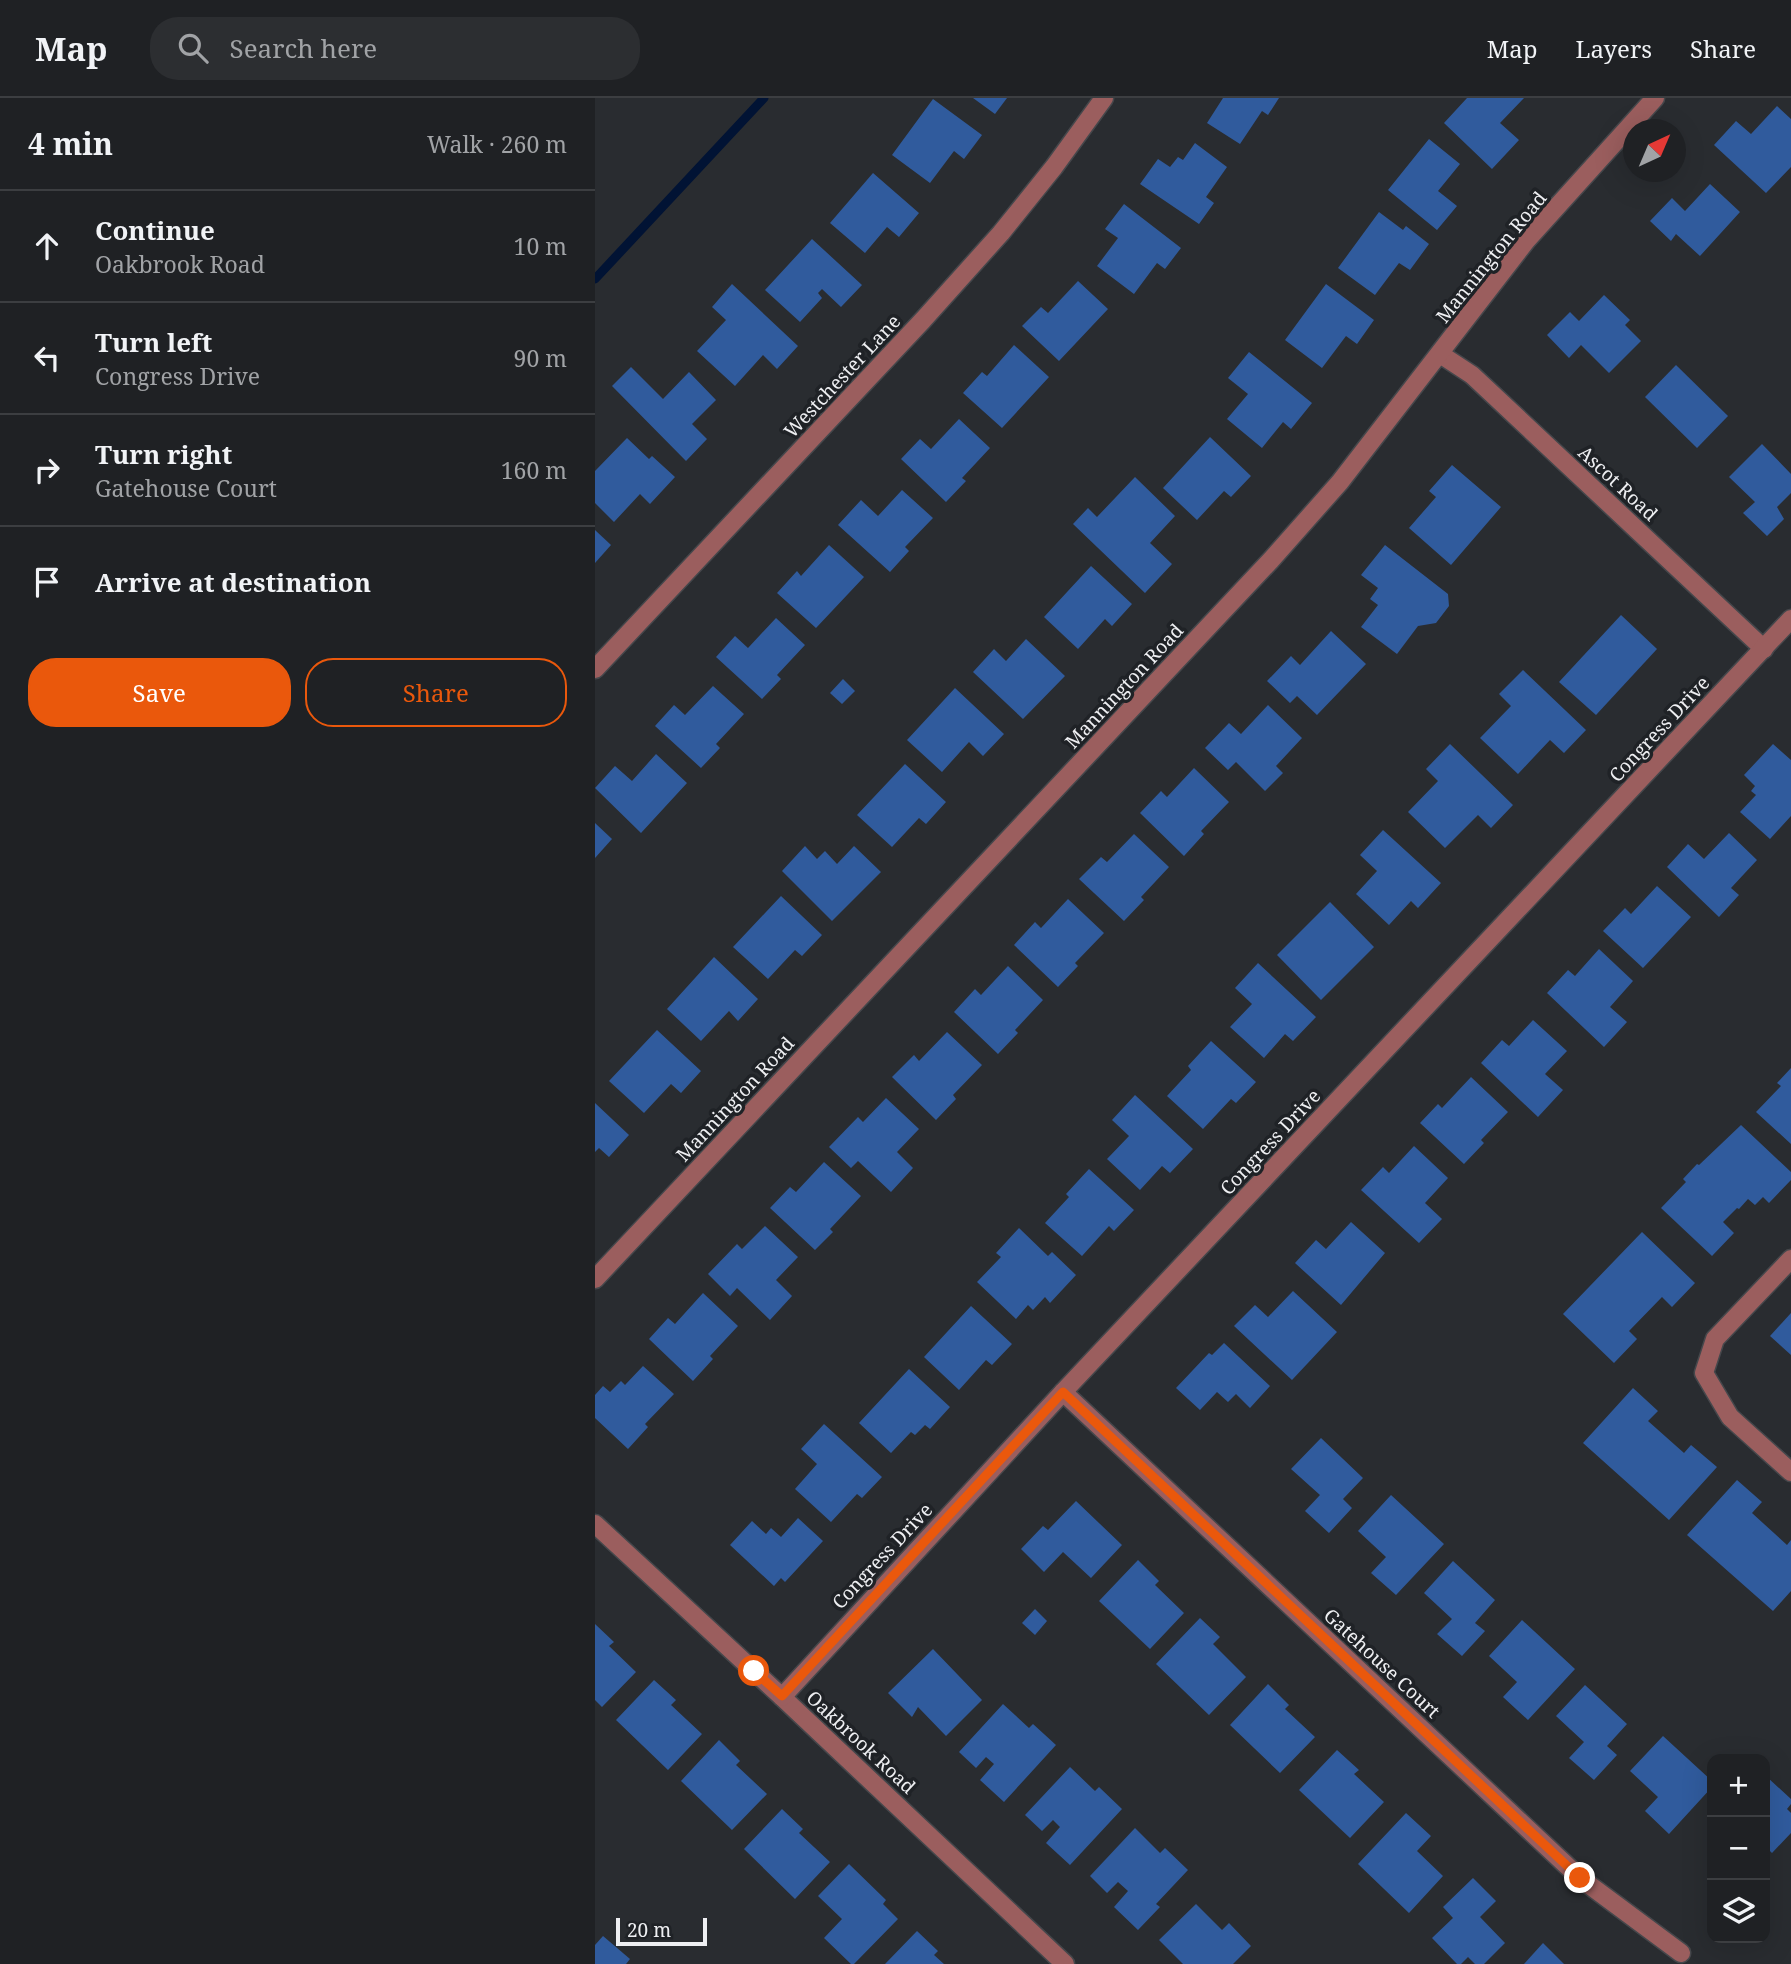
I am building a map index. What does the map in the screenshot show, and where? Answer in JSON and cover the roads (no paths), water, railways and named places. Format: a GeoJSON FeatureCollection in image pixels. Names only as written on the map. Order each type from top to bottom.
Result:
{"type":"FeatureCollection","features":[{"type":"Feature","properties":{"kind":"street","name":"Westchester Lane"},"geometry":{"type":"LineString","coordinates":[[595,669],[914,330],[992,243],[1054,167],[1104,98]]}},
{"type":"Feature","properties":{"kind":"street","name":"Mannington Road"},"geometry":{"type":"LineString","coordinates":[[595,1279],[1271,560],[1340,482],[1527,241],[1655,98]]}},
{"type":"Feature","properties":{"kind":"street","name":"Ascot Road"},"geometry":{"type":"LineString","coordinates":[[1440,355],[1472,375],[1764,649]]}},
{"type":"Feature","properties":{"kind":"street","name":"Congress Drive"},"geometry":{"type":"LineString","coordinates":[[782,1696],[1063,1392],[1791,620]]}},
{"type":"Feature","properties":{"kind":"street"},"geometry":{"type":"LineString","coordinates":[[1791,1259],[1715,1339],[1704,1373],[1730,1417],[1791,1472]]}},
{"type":"Feature","properties":{"kind":"street","name":"Gatehouse Court"},"geometry":{"type":"LineString","coordinates":[[1063,1392],[1580,1878],[1681,1953]]}},
{"type":"Feature","properties":{"kind":"street","name":"Oakbrook Road"},"geometry":{"type":"LineString","coordinates":[[595,1524],[782,1696],[1065,1964]]}},
{"type":"Feature","properties":{"kind":"waterway"},"geometry":{"type":"LineString","coordinates":[[595,279],[764,98]]}}]}
